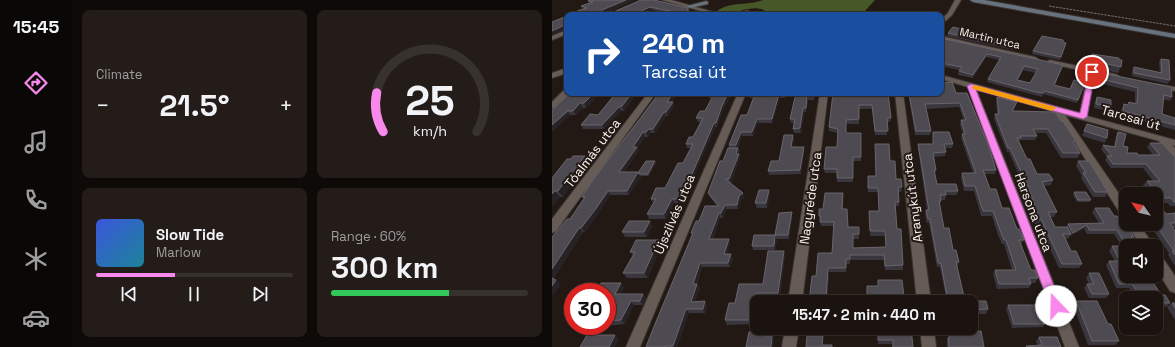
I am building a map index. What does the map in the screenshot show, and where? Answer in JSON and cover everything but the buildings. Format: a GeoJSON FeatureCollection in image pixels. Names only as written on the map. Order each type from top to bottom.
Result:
{"type":"FeatureCollection","features":[{"type":"Feature","properties":{"kind":"main road"},"geometry":{"type":"LineString","coordinates":[[973,0],[1175,36]]}},
{"type":"Feature","properties":{"kind":"main road"},"geometry":{"type":"LineString","coordinates":[[690,6],[706,2],[707,12]]}},
{"type":"Feature","properties":{"kind":"street"},"geometry":{"type":"LineString","coordinates":[[666,0],[707,12]]}},
{"type":"Feature","properties":{"kind":"street"},"geometry":{"type":"LineString","coordinates":[[944,20],[950,14],[958,0]]}},
{"type":"Feature","properties":{"kind":"street"},"geometry":{"type":"LineString","coordinates":[[552,38],[564,33]]}},
{"type":"Feature","properties":{"kind":"street","name":"Martin utca"},"geometry":{"type":"LineString","coordinates":[[944,39],[1122,78]]}},
{"type":"Feature","properties":{"kind":"street"},"geometry":{"type":"LineString","coordinates":[[552,76],[564,71]]}},
{"type":"Feature","properties":{"kind":"street"},"geometry":{"type":"LineString","coordinates":[[1083,117],[1092,72]]}},
{"type":"Feature","properties":{"kind":"street","name":"Tarcsai út"},"geometry":{"type":"LineString","coordinates":[[944,79],[1175,143]]}},
{"type":"Feature","properties":{"kind":"street"},"geometry":{"type":"LineString","coordinates":[[1152,84],[1175,89]]}},
{"type":"Feature","properties":{"kind":"street","name":"Harsona utca"},"geometry":{"type":"LineString","coordinates":[[971,86],[1072,347]]}},
{"type":"Feature","properties":{"kind":"street"},"geometry":{"type":"LineString","coordinates":[[552,106],[564,95]]}},
{"type":"Feature","properties":{"kind":"street","name":"Tóalmás utca"},"geometry":{"type":"LineString","coordinates":[[552,228],[650,96]]}},
{"type":"Feature","properties":{"kind":"street","name":"Újszilvás utca"},"geometry":{"type":"LineString","coordinates":[[633,347],[741,96]]}},
{"type":"Feature","properties":{"kind":"street","name":"Nagyréde utca"},"geometry":{"type":"LineString","coordinates":[[796,295],[824,96]]}},
{"type":"Feature","properties":{"kind":"street","name":"Aranykút utca"},"geometry":{"type":"LineString","coordinates":[[899,96],[923,295]]}},
{"type":"Feature","properties":{"kind":"street"},"geometry":{"type":"LineString","coordinates":[[1058,110],[1119,202]]}},
{"type":"Feature","properties":{"kind":"street"},"geometry":{"type":"LineString","coordinates":[[1162,139],[1175,154]]}},
{"type":"Feature","properties":{"kind":"street"},"geometry":{"type":"LineString","coordinates":[[1163,269],[1175,287]]}},
{"type":"Feature","properties":{"kind":"street"},"geometry":{"type":"LineString","coordinates":[[789,347],[791,335]]}},
{"type":"Feature","properties":{"kind":"street"},"geometry":{"type":"LineString","coordinates":[[928,335],[929,347]]}},
{"type":"Feature","properties":{"kind":"path"},"geometry":{"type":"LineString","coordinates":[[1043,5],[1175,26]]}},
{"type":"Feature","properties":{"kind":"green space"},"geometry":{"type":"Polygon","coordinates":[[[763,0],[875,0],[864,12],[767,12],[754,8],[736,12],[717,11],[728,6],[763,0]]]}},
{"type":"Feature","properties":{"kind":"slow traffic"},"geometry":{"type":"LineString","coordinates":[[975,87],[1052,108]]}},
{"type":"Feature","properties":{"kind":"route"},"geometry":{"type":"LineString","coordinates":[[1056,306],[971,86],[1083,117],[1092,72]]}}]}
